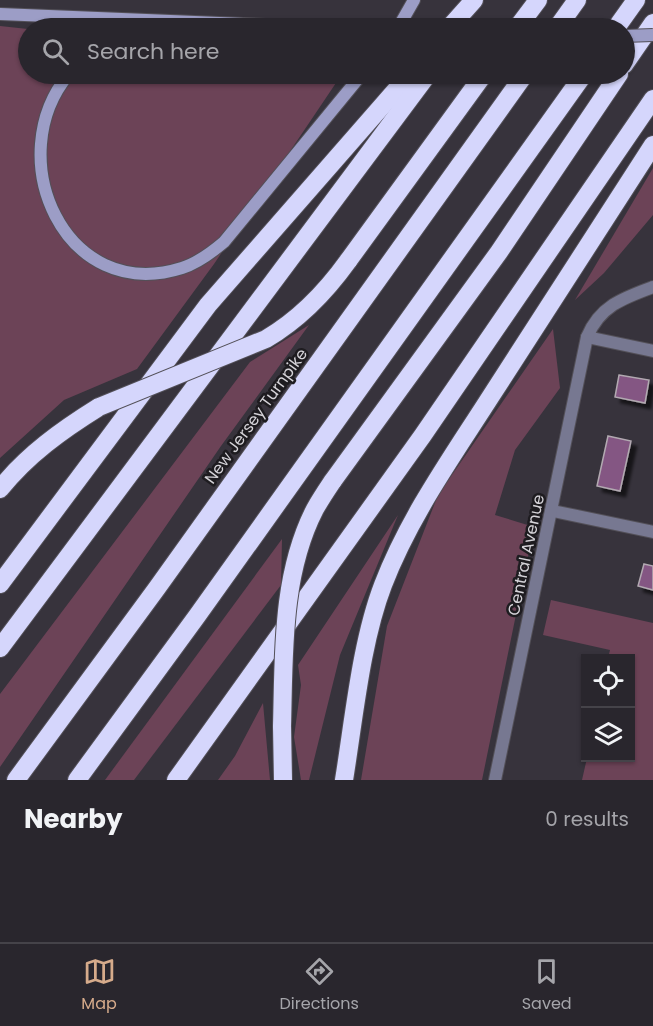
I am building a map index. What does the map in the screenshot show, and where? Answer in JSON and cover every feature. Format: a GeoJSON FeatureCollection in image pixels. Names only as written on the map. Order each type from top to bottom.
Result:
{"type":"FeatureCollection","features":[{"type":"Feature","properties":{"kind":"highway"},"geometry":{"type":"LineString","coordinates":[[458,18],[474,0]]}},
{"type":"Feature","properties":{"kind":"highway"},"geometry":{"type":"LineString","coordinates":[[468,18],[482,0]]}},
{"type":"Feature","properties":{"kind":"highway"},"geometry":{"type":"LineString","coordinates":[[524,18],[538,0]]}},
{"type":"Feature","properties":{"kind":"highway"},"geometry":{"type":"LineString","coordinates":[[564,18],[577,0]]}},
{"type":"Feature","properties":{"kind":"highway"},"geometry":{"type":"LineString","coordinates":[[623,18],[636,0]]}},
{"type":"Feature","properties":{"kind":"highway"},"geometry":{"type":"LineString","coordinates":[[635,49],[653,23]]}},
{"type":"Feature","properties":{"kind":"highway"},"geometry":{"type":"LineString","coordinates":[[0,584],[208,305],[401,84]]}},
{"type":"Feature","properties":{"kind":"highway"},"geometry":{"type":"LineString","coordinates":[[0,648],[421,84]]}},
{"type":"Feature","properties":{"kind":"highway"},"geometry":{"type":"LineString","coordinates":[[0,489],[30,457],[54,436],[99,407],[266,339],[285,328],[310,307],[332,283],[477,84]]}},
{"type":"Feature","properties":{"kind":"highway","name":"New Jersey Turnpike"},"geometry":{"type":"LineString","coordinates":[[16,780],[157,588],[518,84]]}},
{"type":"Feature","properties":{"kind":"highway"},"geometry":{"type":"LineString","coordinates":[[76,780],[204,606],[577,84]]}},
{"type":"Feature","properties":{"kind":"highway"},"geometry":{"type":"LineString","coordinates":[[283,780],[282,726],[288,603],[304,535],[315,508],[498,252],[612,84]]}},
{"type":"Feature","properties":{"kind":"highway"},"geometry":{"type":"LineString","coordinates":[[176,780],[416,445],[653,99]]}},
{"type":"Feature","properties":{"kind":"highway"},"geometry":{"type":"LineString","coordinates":[[344,780],[361,674],[372,624],[382,586],[398,550],[456,450],[653,145]]}},
{"type":"Feature","properties":{"kind":"main road"},"geometry":{"type":"LineString","coordinates":[[404,18],[414,0]]}},
{"type":"Feature","properties":{"kind":"main road"},"geometry":{"type":"LineString","coordinates":[[0,14],[97,18]]}},
{"type":"Feature","properties":{"kind":"main road"},"geometry":{"type":"LineString","coordinates":[[635,36],[653,35]]}},
{"type":"Feature","properties":{"kind":"main road"},"geometry":{"type":"LineString","coordinates":[[60,84],[48,98],[38,118],[32,139],[33,181],[49,222],[63,239],[81,254],[106,268],[130,273],[159,273],[182,268],[205,258],[224,242],[354,84]]}},
{"type":"Feature","properties":{"kind":"street"},"geometry":{"type":"LineString","coordinates":[[653,287],[614,304],[593,324],[587,337],[653,351]]}},
{"type":"Feature","properties":{"kind":"street","name":"Central Avenue"},"geometry":{"type":"LineString","coordinates":[[495,780],[553,511],[587,337]]}},
{"type":"Feature","properties":{"kind":"street"},"geometry":{"type":"LineString","coordinates":[[553,511],[653,532]]}},
{"type":"Feature","properties":{"kind":"shaded area"},"geometry":{"type":"Polygon","coordinates":[[[0,26],[18,28],[18,84],[335,84],[214,264],[137,369],[64,400],[0,458],[0,26]]]}},
{"type":"Feature","properties":{"kind":"shaded area"},"geometry":{"type":"Polygon","coordinates":[[[653,168],[653,215],[604,273],[575,300],[653,168]]]}},
{"type":"Feature","properties":{"kind":"shaded area"},"geometry":{"type":"Polygon","coordinates":[[[309,325],[221,446],[0,767],[0,694],[250,362],[309,325]]]}},
{"type":"Feature","properties":{"kind":"shaded area"},"geometry":{"type":"Polygon","coordinates":[[[553,329],[560,388],[515,450],[495,515],[534,527],[482,780],[361,780],[387,626],[438,495],[553,329]]]}},
{"type":"Feature","properties":{"kind":"shaded area"},"geometry":{"type":"Polygon","coordinates":[[[398,515],[340,655],[309,780],[301,780],[294,737],[301,685],[298,665],[398,515]]]}},
{"type":"Feature","properties":{"kind":"shaded area"},"geometry":{"type":"Polygon","coordinates":[[[282,539],[281,585],[134,780],[105,780],[282,539]]]}},
{"type":"Feature","properties":{"kind":"shaded area"},"geometry":{"type":"Polygon","coordinates":[[[551,600],[653,623],[653,780],[582,780],[586,762],[635,762],[635,654],[609,654],[610,650],[543,635],[551,600]]]}},
{"type":"Feature","properties":{"kind":"shaded area"},"geometry":{"type":"Polygon","coordinates":[[[263,703],[270,780],[218,780],[235,756],[263,703]]]}},
{"type":"Feature","properties":{"kind":"building"},"geometry":{"type":"Polygon","coordinates":[[[619,375],[649,380],[645,403],[615,397],[619,375]]]}},
{"type":"Feature","properties":{"kind":"building"},"geometry":{"type":"Polygon","coordinates":[[[608,436],[631,441],[620,491],[597,486],[608,436]]]}},
{"type":"Feature","properties":{"kind":"building"},"geometry":{"type":"Polygon","coordinates":[[[644,564],[653,566],[653,590],[638,586],[644,564]]]}}]}
